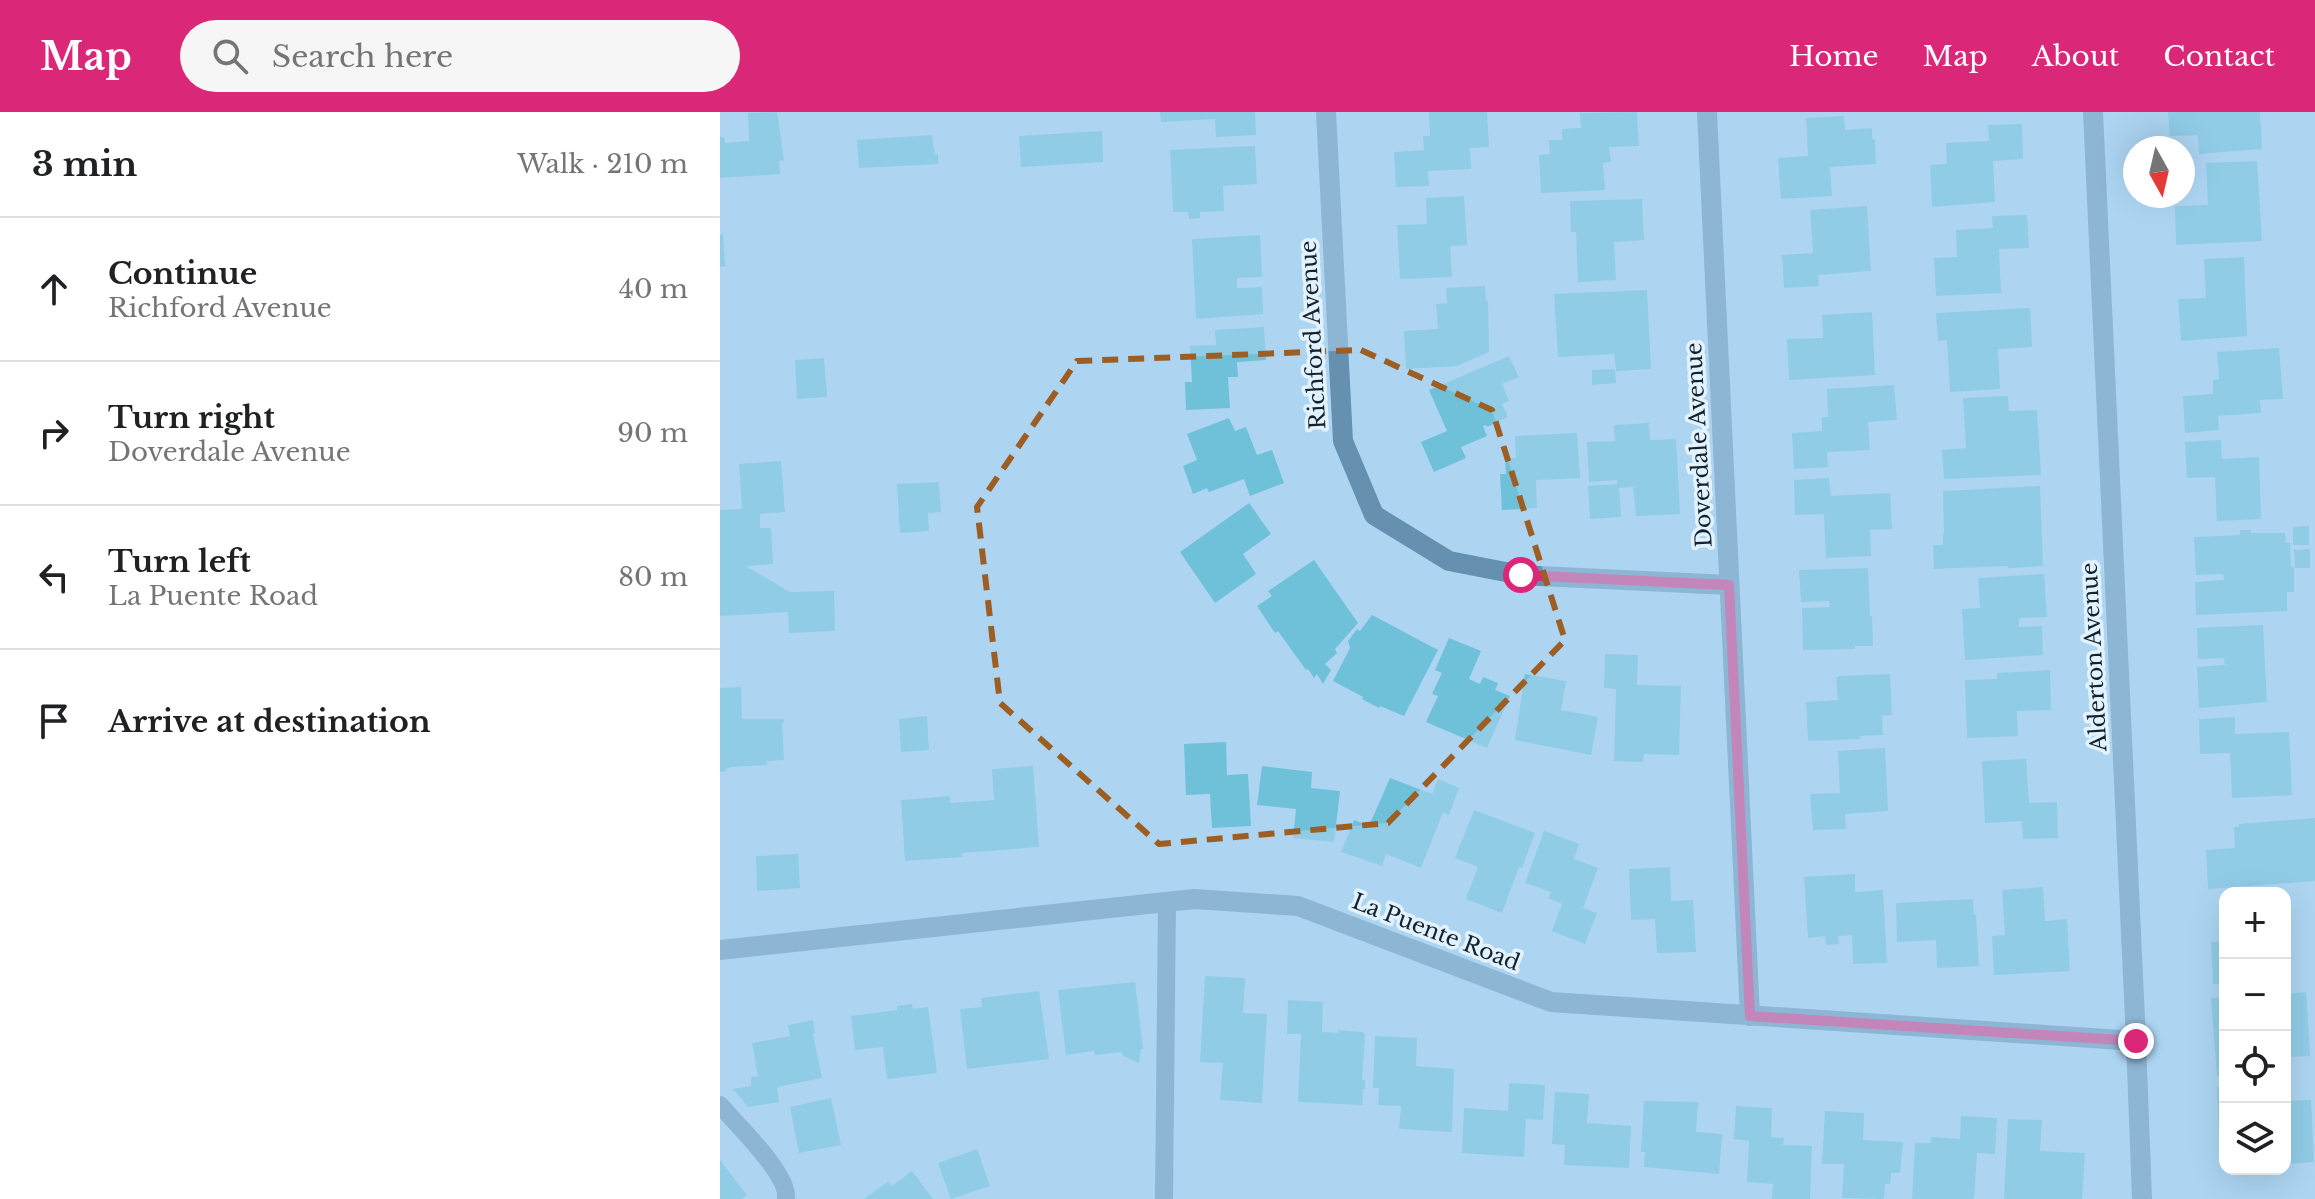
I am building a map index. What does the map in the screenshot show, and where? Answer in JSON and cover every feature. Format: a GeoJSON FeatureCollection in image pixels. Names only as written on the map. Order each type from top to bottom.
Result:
{"type":"FeatureCollection","features":[{"type":"Feature","properties":{"kind":"street","name":"Richford Avenue"},"geometry":{"type":"LineString","coordinates":[[1326,112],[1343,441],[1374,515],[1449,561],[1521,575],[1729,585]]}},
{"type":"Feature","properties":{"kind":"street","name":"Doverdale Avenue"},"geometry":{"type":"LineString","coordinates":[[1707,112],[1750,1016]]}},
{"type":"Feature","properties":{"kind":"street","name":"Alderton Avenue"},"geometry":{"type":"LineString","coordinates":[[2093,112],[2142,1199]]}},
{"type":"Feature","properties":{"kind":"street","name":"La Puente Road"},"geometry":{"type":"LineString","coordinates":[[720,950],[1194,899],[1298,906],[1551,1002],[2136,1041]]}},
{"type":"Feature","properties":{"kind":"lane"},"geometry":{"type":"LineString","coordinates":[[1164,1197],[1167,902]]}},
{"type":"Feature","properties":{"kind":"lane"},"geometry":{"type":"LineString","coordinates":[[720,1105],[775,1167],[787,1193],[786,1199]]}},
{"type":"Feature","properties":{"kind":"highlighted area"},"geometry":{"type":"Polygon","coordinates":[[[1361,350],[1492,410],[1565,640],[1388,823],[1159,844],[1000,703],[977,507],[1077,361],[1361,350]]]}},
{"type":"Feature","properties":{"kind":"building"},"geometry":{"type":"Polygon","coordinates":[[[777,112],[784,160],[779,161],[780,174],[720,178],[720,137],[724,137],[725,143],[749,141],[748,113],[777,112]]]}},
{"type":"Feature","properties":{"kind":"building"},"geometry":{"type":"Polygon","coordinates":[[[1160,112],[1255,112],[1256,135],[1216,137],[1215,119],[1161,122],[1160,112]]]}},
{"type":"Feature","properties":{"kind":"building"},"geometry":{"type":"Polygon","coordinates":[[[1429,112],[1487,112],[1489,147],[1470,148],[1471,169],[1428,171],[1429,186],[1396,187],[1394,152],[1424,150],[1423,136],[1430,136],[1429,112]]]}},
{"type":"Feature","properties":{"kind":"building"},"geometry":{"type":"Polygon","coordinates":[[[1637,112],[1639,146],[1609,147],[1611,162],[1603,163],[1605,190],[1541,193],[1539,155],[1550,154],[1549,140],[1562,140],[1562,129],[1581,128],[1580,113],[1637,112]]]}},
{"type":"Feature","properties":{"kind":"building"},"geometry":{"type":"Polygon","coordinates":[[[2168,112],[2260,112],[2262,149],[2199,154],[2198,135],[2170,136],[2168,112]]]}},
{"type":"Feature","properties":{"kind":"building"},"geometry":{"type":"Polygon","coordinates":[[[1844,116],[1845,130],[1872,128],[1876,164],[1830,167],[1832,196],[1781,199],[1778,158],[1808,156],[1806,118],[1844,116]]]}},
{"type":"Feature","properties":{"kind":"building"},"geometry":{"type":"Polygon","coordinates":[[[2022,124],[2023,159],[1993,161],[1995,202],[1932,207],[1930,165],[1947,164],[1946,143],[1989,141],[1988,125],[2022,124]]]}},
{"type":"Feature","properties":{"kind":"building"},"geometry":{"type":"Polygon","coordinates":[[[1102,131],[1103,162],[1021,167],[1019,136],[1102,131]]]}},
{"type":"Feature","properties":{"kind":"building"},"geometry":{"type":"Polygon","coordinates":[[[932,135],[938,164],[859,168],[857,140],[932,135]]]}},
{"type":"Feature","properties":{"kind":"building"},"geometry":{"type":"Polygon","coordinates":[[[1255,146],[1257,184],[1223,186],[1224,211],[1200,212],[1200,218],[1189,219],[1188,212],[1173,212],[1170,150],[1255,146]]]}},
{"type":"Feature","properties":{"kind":"building"},"geometry":{"type":"Polygon","coordinates":[[[2257,161],[2262,241],[2176,245],[2175,208],[2208,205],[2206,163],[2257,161]]]}},
{"type":"Feature","properties":{"kind":"building"},"geometry":{"type":"Polygon","coordinates":[[[1464,196],[1467,245],[1450,246],[1452,277],[1400,279],[1397,225],[1427,224],[1426,198],[1464,196]]]}},
{"type":"Feature","properties":{"kind":"building"},"geometry":{"type":"Polygon","coordinates":[[[1642,199],[1644,240],[1614,242],[1616,280],[1578,282],[1576,232],[1571,232],[1570,201],[1642,199]]]}},
{"type":"Feature","properties":{"kind":"building"},"geometry":{"type":"Polygon","coordinates":[[[1867,206],[1871,271],[1818,275],[1819,286],[1784,288],[1782,255],[1813,253],[1810,210],[1867,206]]]}},
{"type":"Feature","properties":{"kind":"building"},"geometry":{"type":"Polygon","coordinates":[[[2027,215],[2029,248],[1999,249],[2001,293],[1936,296],[1934,258],[1957,257],[1956,230],[1993,228],[1992,216],[2027,215]]]}},
{"type":"Feature","properties":{"kind":"building"},"geometry":{"type":"Polygon","coordinates":[[[723,234],[725,266],[720,267],[720,235],[723,234]]]}},
{"type":"Feature","properties":{"kind":"building"},"geometry":{"type":"Polygon","coordinates":[[[1260,235],[1262,277],[1237,278],[1237,288],[1262,287],[1263,314],[1196,319],[1192,239],[1260,235]]]}},
{"type":"Feature","properties":{"kind":"building"},"geometry":{"type":"Polygon","coordinates":[[[2244,257],[2247,336],[2181,341],[2178,299],[2206,298],[2204,259],[2244,257]]]}},
{"type":"Feature","properties":{"kind":"building"},"geometry":{"type":"Polygon","coordinates":[[[1485,286],[1489,352],[1457,366],[1406,369],[1404,331],[1438,329],[1436,304],[1447,303],[1446,288],[1485,286]]]}},
{"type":"Feature","properties":{"kind":"building"},"geometry":{"type":"Polygon","coordinates":[[[1647,290],[1651,369],[1616,371],[1614,354],[1558,357],[1554,294],[1647,290]]]}},
{"type":"Feature","properties":{"kind":"building"},"geometry":{"type":"Polygon","coordinates":[[[2030,308],[2032,347],[1998,349],[2000,389],[1950,392],[1947,340],[1938,341],[1936,313],[2030,308]]]}},
{"type":"Feature","properties":{"kind":"building"},"geometry":{"type":"Polygon","coordinates":[[[1872,312],[1875,375],[1789,380],[1787,339],[1823,338],[1822,315],[1872,312]]]}},
{"type":"Feature","properties":{"kind":"building"},"geometry":{"type":"Polygon","coordinates":[[[1264,327],[1266,360],[1237,362],[1238,377],[1228,377],[1230,408],[1186,410],[1185,382],[1192,382],[1190,346],[1216,345],[1215,330],[1264,327]]]}},
{"type":"Feature","properties":{"kind":"building"},"geometry":{"type":"Polygon","coordinates":[[[2279,348],[2283,399],[2260,400],[2261,413],[2218,416],[2219,430],[2185,433],[2183,396],[2213,394],[2213,380],[2219,379],[2217,352],[2279,348]]]}},
{"type":"Feature","properties":{"kind":"building"},"geometry":{"type":"Polygon","coordinates":[[[1509,356],[1519,377],[1502,384],[1509,401],[1502,404],[1508,417],[1483,426],[1487,436],[1461,447],[1466,458],[1434,472],[1421,442],[1447,431],[1429,390],[1509,356]]]}},
{"type":"Feature","properties":{"kind":"building"},"geometry":{"type":"Polygon","coordinates":[[[824,358],[827,397],[797,399],[795,360],[824,358]]]}},
{"type":"Feature","properties":{"kind":"building"},"geometry":{"type":"Polygon","coordinates":[[[1615,369],[1616,383],[1592,385],[1592,370],[1615,369]]]}},
{"type":"Feature","properties":{"kind":"building"},"geometry":{"type":"Polygon","coordinates":[[[1894,385],[1897,420],[1868,422],[1870,450],[1827,452],[1828,467],[1794,469],[1792,433],[1822,431],[1822,417],[1828,417],[1827,389],[1894,385]]]}},
{"type":"Feature","properties":{"kind":"building"},"geometry":{"type":"Polygon","coordinates":[[[2008,396],[2009,411],[2037,410],[2041,475],[1944,479],[1942,450],[1966,448],[1963,398],[2008,396]]]}},
{"type":"Feature","properties":{"kind":"building"},"geometry":{"type":"Polygon","coordinates":[[[1229,418],[1235,431],[1246,427],[1257,455],[1272,450],[1284,483],[1250,496],[1244,479],[1209,492],[1207,488],[1193,494],[1183,466],[1197,460],[1187,434],[1229,418]]]}},
{"type":"Feature","properties":{"kind":"building"},"geometry":{"type":"Polygon","coordinates":[[[1649,423],[1650,440],[1676,439],[1680,514],[1636,516],[1633,487],[1619,488],[1621,517],[1590,519],[1588,486],[1617,484],[1617,480],[1589,482],[1587,442],[1615,441],[1614,425],[1649,423]]]}},
{"type":"Feature","properties":{"kind":"building"},"geometry":{"type":"Polygon","coordinates":[[[1577,433],[1580,478],[1536,480],[1537,508],[1502,510],[1500,474],[1506,474],[1505,459],[1516,458],[1515,436],[1577,433]]]}},
{"type":"Feature","properties":{"kind":"building"},"geometry":{"type":"Polygon","coordinates":[[[2221,440],[2222,459],[2259,457],[2261,519],[2217,521],[2215,477],[2187,478],[2185,442],[2221,440]]]}},
{"type":"Feature","properties":{"kind":"building"},"geometry":{"type":"Polygon","coordinates":[[[781,461],[785,512],[760,514],[760,528],[771,528],[773,564],[746,566],[790,592],[834,591],[835,631],[789,633],[788,612],[720,616],[720,510],[742,509],[739,464],[781,461]]]}},
{"type":"Feature","properties":{"kind":"building"},"geometry":{"type":"Polygon","coordinates":[[[1829,478],[1831,496],[1890,493],[1892,529],[1870,530],[1871,556],[1826,558],[1824,514],[1795,515],[1794,480],[1829,478]]]}},
{"type":"Feature","properties":{"kind":"building"},"geometry":{"type":"Polygon","coordinates":[[[939,482],[941,512],[928,513],[929,531],[900,533],[897,484],[939,482]]]}},
{"type":"Feature","properties":{"kind":"building"},"geometry":{"type":"Polygon","coordinates":[[[2040,486],[2043,566],[1934,569],[1933,545],[1943,545],[1943,491],[2040,486]]]}},
{"type":"Feature","properties":{"kind":"building"},"geometry":{"type":"Polygon","coordinates":[[[1249,503],[1271,534],[1243,554],[1256,574],[1215,603],[1180,552],[1249,503]]]}},
{"type":"Feature","properties":{"kind":"building"},"geometry":{"type":"Polygon","coordinates":[[[2309,526],[2309,545],[2293,545],[2293,527],[2309,526]]]}},
{"type":"Feature","properties":{"kind":"building"},"geometry":{"type":"Polygon","coordinates":[[[2240,530],[2285,533],[2286,543],[2290,543],[2291,567],[2294,567],[2294,592],[2287,592],[2287,611],[2196,615],[2195,582],[2224,580],[2223,574],[2196,575],[2194,537],[2240,535],[2240,530]]]}},
{"type":"Feature","properties":{"kind":"building"},"geometry":{"type":"Polygon","coordinates":[[[2310,549],[2310,568],[2295,568],[2294,550],[2310,549]]]}},
{"type":"Feature","properties":{"kind":"building"},"geometry":{"type":"Polygon","coordinates":[[[1314,560],[1358,623],[1335,649],[1337,653],[1325,664],[1331,670],[1323,684],[1317,674],[1314,678],[1306,670],[1257,606],[1272,596],[1268,591],[1314,560]]]}},
{"type":"Feature","properties":{"kind":"building"},"geometry":{"type":"Polygon","coordinates":[[[1868,568],[1873,646],[1803,650],[1802,608],[1830,607],[1829,601],[1801,602],[1799,570],[1868,568]]]}},
{"type":"Feature","properties":{"kind":"building"},"geometry":{"type":"Polygon","coordinates":[[[2044,574],[2047,617],[2019,618],[2019,627],[2042,626],[2043,655],[1965,660],[1962,609],[1980,608],[1978,578],[2044,574]]]}},
{"type":"Feature","properties":{"kind":"building"},"geometry":{"type":"Polygon","coordinates":[[[1372,615],[1438,650],[1404,716],[1379,708],[1333,681],[1350,648],[1348,641],[1372,615]]]}},
{"type":"Feature","properties":{"kind":"building"},"geometry":{"type":"Polygon","coordinates":[[[2263,625],[2267,702],[2199,708],[2197,667],[2225,665],[2224,658],[2198,659],[2197,628],[2263,625]]]}},
{"type":"Feature","properties":{"kind":"building"},"geometry":{"type":"Polygon","coordinates":[[[1449,638],[1481,651],[1469,679],[1480,684],[1483,677],[1498,683],[1495,690],[1510,696],[1487,748],[1426,722],[1438,696],[1432,694],[1442,673],[1435,670],[1449,638]]]}},
{"type":"Feature","properties":{"kind":"building"},"geometry":{"type":"Polygon","coordinates":[[[1605,654],[1638,655],[1637,685],[1681,686],[1679,755],[1644,754],[1643,762],[1614,761],[1616,689],[1604,688],[1605,654]]]}},
{"type":"Feature","properties":{"kind":"building"},"geometry":{"type":"Polygon","coordinates":[[[2050,670],[2051,710],[2017,711],[2018,736],[1967,738],[1965,680],[1997,679],[1997,673],[2050,670]]]}},
{"type":"Feature","properties":{"kind":"building"},"geometry":{"type":"Polygon","coordinates":[[[1525,674],[1566,681],[1561,710],[1598,717],[1591,755],[1515,740],[1525,674]]]}},
{"type":"Feature","properties":{"kind":"building"},"geometry":{"type":"Polygon","coordinates":[[[1890,674],[1892,715],[1882,716],[1883,735],[1808,741],[1806,702],[1838,700],[1836,678],[1840,676],[1890,674]]]}},
{"type":"Feature","properties":{"kind":"building"},"geometry":{"type":"Polygon","coordinates":[[[741,687],[742,719],[784,719],[784,760],[767,761],[767,765],[731,767],[720,772],[720,688],[741,687]]]}},
{"type":"Feature","properties":{"kind":"building"},"geometry":{"type":"Polygon","coordinates":[[[927,716],[929,750],[901,752],[899,719],[927,716]]]}},
{"type":"Feature","properties":{"kind":"building"},"geometry":{"type":"Polygon","coordinates":[[[2235,717],[2235,734],[2289,732],[2292,795],[2232,798],[2230,753],[2200,754],[2199,719],[2235,717]]]}},
{"type":"Feature","properties":{"kind":"building"},"geometry":{"type":"Polygon","coordinates":[[[1226,742],[1227,775],[1248,774],[1251,826],[1212,828],[1210,794],[1186,795],[1184,744],[1226,742]]]}},
{"type":"Feature","properties":{"kind":"building"},"geometry":{"type":"Polygon","coordinates":[[[1885,748],[1888,811],[1845,814],[1846,829],[1813,830],[1810,794],[1840,793],[1838,751],[1885,748]]]}},
{"type":"Feature","properties":{"kind":"building"},"geometry":{"type":"Polygon","coordinates":[[[2026,759],[2029,803],[2057,802],[2058,838],[2023,839],[2022,821],[1985,823],[1982,761],[2026,759]]]}},
{"type":"Feature","properties":{"kind":"building"},"geometry":{"type":"Polygon","coordinates":[[[1033,766],[1039,847],[905,861],[901,800],[950,796],[950,803],[994,800],[992,769],[1033,766]]]}},
{"type":"Feature","properties":{"kind":"building"},"geometry":{"type":"Polygon","coordinates":[[[1262,766],[1312,772],[1311,788],[1340,791],[1334,842],[1293,838],[1296,809],[1257,805],[1262,766]]]}},
{"type":"Feature","properties":{"kind":"building"},"geometry":{"type":"Polygon","coordinates":[[[1390,778],[1432,794],[1438,779],[1459,788],[1449,815],[1443,812],[1421,868],[1386,854],[1382,866],[1341,852],[1354,820],[1369,826],[1390,778]]]}},
{"type":"Feature","properties":{"kind":"building"},"geometry":{"type":"Polygon","coordinates":[[[1474,810],[1535,833],[1502,913],[1466,899],[1478,867],[1455,858],[1474,810]]]}},
{"type":"Feature","properties":{"kind":"building"},"geometry":{"type":"Polygon","coordinates":[[[2315,818],[2315,881],[2208,889],[2206,850],[2235,848],[2234,827],[2239,827],[2239,824],[2315,818]]]}},
{"type":"Feature","properties":{"kind":"building"},"geometry":{"type":"Polygon","coordinates":[[[1544,831],[1579,844],[1574,859],[1598,868],[1583,908],[1597,913],[1585,944],[1552,931],[1562,904],[1548,898],[1551,892],[1525,883],[1544,831]]]}},
{"type":"Feature","properties":{"kind":"building"},"geometry":{"type":"Polygon","coordinates":[[[798,854],[800,888],[757,891],[756,856],[798,854]]]}},
{"type":"Feature","properties":{"kind":"building"},"geometry":{"type":"Polygon","coordinates":[[[1670,867],[1671,901],[1693,900],[1696,952],[1657,953],[1655,919],[1631,920],[1629,869],[1670,867]]]}},
{"type":"Feature","properties":{"kind":"building"},"geometry":{"type":"Polygon","coordinates":[[[1855,874],[1855,892],[1883,890],[1887,963],[1853,964],[1852,935],[1838,936],[1839,944],[1826,945],[1825,936],[1808,938],[1804,877],[1855,874]]]}},
{"type":"Feature","properties":{"kind":"building"},"geometry":{"type":"Polygon","coordinates":[[[2043,887],[2045,921],[2067,919],[2070,971],[1994,975],[1992,936],[2005,935],[2002,890],[2043,887]]]}},
{"type":"Feature","properties":{"kind":"building"},"geometry":{"type":"Polygon","coordinates":[[[1973,899],[1979,966],[1937,968],[1936,940],[1897,942],[1896,903],[1973,899]]]}},
{"type":"Feature","properties":{"kind":"building"},"geometry":{"type":"Polygon","coordinates":[[[2219,941],[2219,984],[2213,984],[2211,942],[2219,941]]]}},
{"type":"Feature","properties":{"kind":"building"},"geometry":{"type":"Polygon","coordinates":[[[1205,976],[1245,978],[1243,1013],[1267,1014],[1262,1103],[1220,1100],[1223,1063],[1200,1062],[1205,976]]]}},
{"type":"Feature","properties":{"kind":"building"},"geometry":{"type":"Polygon","coordinates":[[[1135,982],[1143,1049],[1139,1063],[1121,1052],[1095,1055],[1094,1051],[1066,1055],[1058,990],[1135,982]]]}},
{"type":"Feature","properties":{"kind":"building"},"geometry":{"type":"Polygon","coordinates":[[[1039,991],[1049,1059],[967,1069],[960,1009],[982,1007],[981,998],[1039,991]]]}},
{"type":"Feature","properties":{"kind":"building"},"geometry":{"type":"Polygon","coordinates":[[[2306,992],[2310,1056],[2291,1057],[2291,993],[2306,992]]]}},
{"type":"Feature","properties":{"kind":"building"},"geometry":{"type":"Polygon","coordinates":[[[2219,997],[2219,1076],[2217,1076],[2211,998],[2219,997]]]}},
{"type":"Feature","properties":{"kind":"building"},"geometry":{"type":"Polygon","coordinates":[[[1288,1000],[1323,1002],[1322,1032],[1338,1033],[1338,1030],[1365,1034],[1362,1105],[1298,1102],[1301,1034],[1287,1034],[1288,1000]]]}},
{"type":"Feature","properties":{"kind":"building"},"geometry":{"type":"Polygon","coordinates":[[[912,1004],[913,1009],[928,1007],[937,1073],[887,1079],[883,1047],[855,1050],[851,1016],[897,1010],[897,1006],[912,1004]]]}},
{"type":"Feature","properties":{"kind":"building"},"geometry":{"type":"Polygon","coordinates":[[[813,1020],[822,1078],[777,1087],[779,1102],[748,1107],[733,1089],[751,1086],[751,1077],[758,1076],[752,1043],[790,1036],[788,1025],[813,1020]]]}},
{"type":"Feature","properties":{"kind":"building"},"geometry":{"type":"Polygon","coordinates":[[[1375,1036],[1417,1038],[1416,1066],[1454,1069],[1452,1132],[1399,1129],[1401,1106],[1378,1105],[1379,1088],[1373,1088],[1375,1036]]]}},
{"type":"Feature","properties":{"kind":"building"},"geometry":{"type":"Polygon","coordinates":[[[1509,1083],[1545,1085],[1543,1120],[1526,1119],[1524,1157],[1462,1153],[1464,1108],[1508,1111],[1509,1083]]]}},
{"type":"Feature","properties":{"kind":"building"},"geometry":{"type":"Polygon","coordinates":[[[2217,1087],[2219,1087],[2219,1139],[2217,1087]]]}},
{"type":"Feature","properties":{"kind":"building"},"geometry":{"type":"Polygon","coordinates":[[[1555,1092],[1589,1094],[1587,1123],[1631,1126],[1629,1168],[1564,1165],[1565,1145],[1552,1144],[1555,1092]]]}},
{"type":"Feature","properties":{"kind":"building"},"geometry":{"type":"Polygon","coordinates":[[[831,1098],[841,1145],[799,1153],[790,1107],[831,1098]]]}},
{"type":"Feature","properties":{"kind":"building"},"geometry":{"type":"Polygon","coordinates":[[[2311,1100],[2314,1162],[2291,1164],[2291,1101],[2311,1100]]]}},
{"type":"Feature","properties":{"kind":"building"},"geometry":{"type":"Polygon","coordinates":[[[1644,1101],[1698,1102],[1696,1132],[1722,1134],[1719,1174],[1644,1167],[1645,1152],[1641,1152],[1644,1101]]]}},
{"type":"Feature","properties":{"kind":"building"},"geometry":{"type":"Polygon","coordinates":[[[1736,1106],[1772,1108],[1771,1137],[1784,1138],[1783,1145],[1812,1146],[1810,1199],[1772,1199],[1773,1184],[1747,1182],[1749,1141],[1734,1139],[1736,1106]]]}},
{"type":"Feature","properties":{"kind":"building"},"geometry":{"type":"Polygon","coordinates":[[[1825,1111],[1864,1113],[1863,1140],[1903,1142],[1900,1173],[1891,1173],[1890,1184],[1885,1184],[1884,1199],[1842,1198],[1844,1164],[1822,1164],[1825,1111]]]}},
{"type":"Feature","properties":{"kind":"building"},"geometry":{"type":"Polygon","coordinates":[[[1961,1116],[1997,1118],[1995,1154],[1977,1153],[1974,1199],[1912,1199],[1915,1143],[1931,1143],[1931,1137],[1960,1139],[1961,1116]]]}},
{"type":"Feature","properties":{"kind":"building"},"geometry":{"type":"Polygon","coordinates":[[[2008,1119],[2042,1120],[2040,1151],[2085,1153],[2082,1199],[2004,1199],[2008,1119]]]}},
{"type":"Feature","properties":{"kind":"building"},"geometry":{"type":"Polygon","coordinates":[[[977,1149],[990,1186],[951,1199],[938,1163],[977,1149]]]}},
{"type":"Feature","properties":{"kind":"building"},"geometry":{"type":"Polygon","coordinates":[[[720,1160],[747,1195],[742,1199],[720,1199],[720,1160]]]}},
{"type":"Feature","properties":{"kind":"building"},"geometry":{"type":"Polygon","coordinates":[[[912,1171],[933,1199],[864,1199],[888,1182],[892,1186],[912,1171]]]}},
{"type":"Feature","properties":{"kind":"route"},"geometry":{"type":"LineString","coordinates":[[1521,575],[1729,585],[1750,1016],[2136,1041]]}}]}
